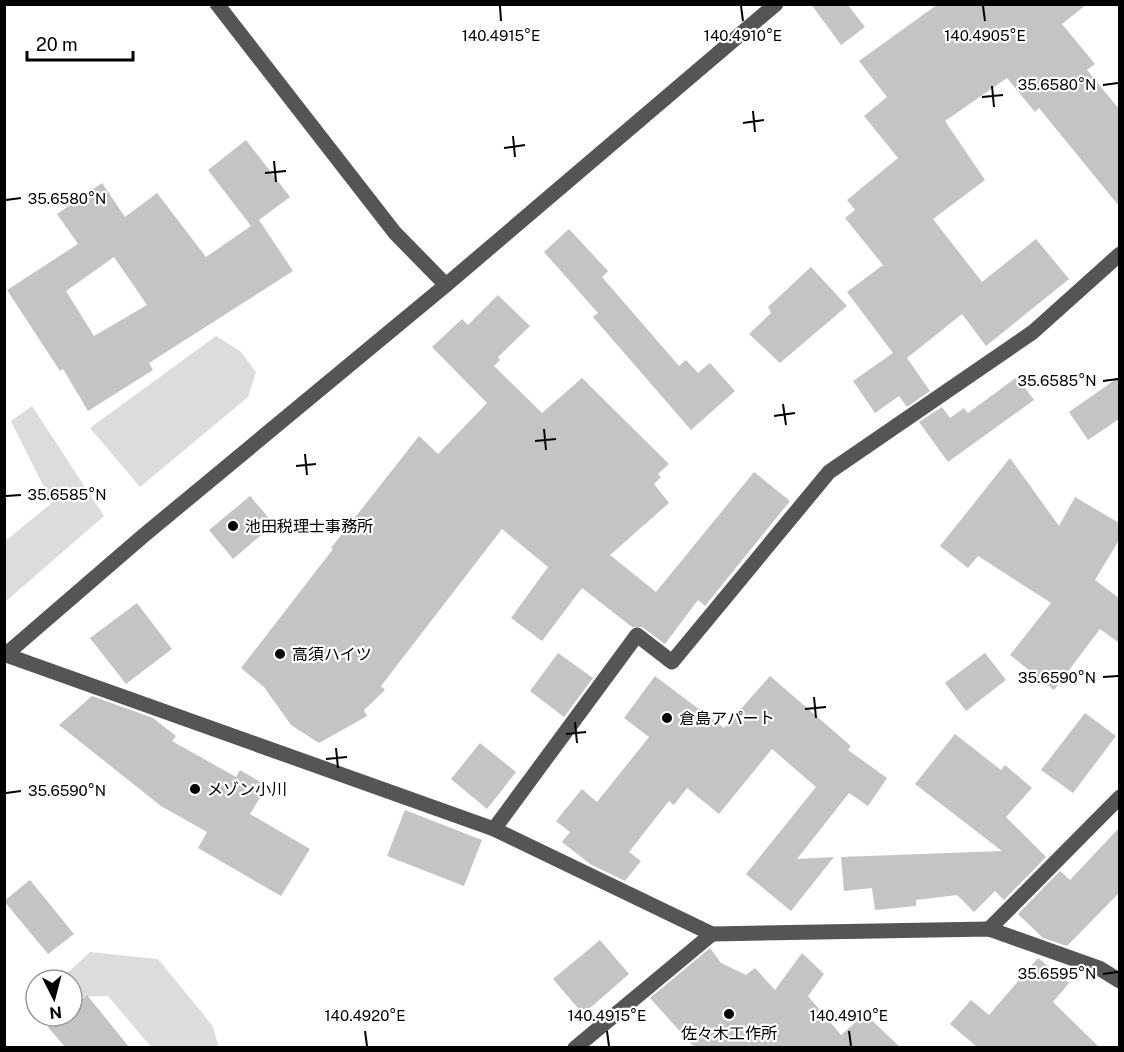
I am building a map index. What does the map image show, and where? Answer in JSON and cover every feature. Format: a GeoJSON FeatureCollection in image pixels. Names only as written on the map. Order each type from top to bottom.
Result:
{"type":"FeatureCollection","features":[{"type":"Feature","properties":{"kind":"street"},"geometry":{"type":"LineString","coordinates":[[217,4],[395,233],[446,285]]}},
{"type":"Feature","properties":{"kind":"street"},"geometry":{"type":"LineString","coordinates":[[776,4],[446,285],[143,536],[5,655],[494,829],[712,934],[989,929],[1099,968],[1119,981]]}},
{"type":"Feature","properties":{"kind":"street"},"geometry":{"type":"LineString","coordinates":[[494,829],[637,634],[672,662],[829,472],[1033,332],[1119,254]]}},
{"type":"Feature","properties":{"kind":"street"},"geometry":{"type":"LineString","coordinates":[[989,929],[1119,797]]}},
{"type":"Feature","properties":{"kind":"street"},"geometry":{"type":"LineString","coordinates":[[575,1047],[712,934]]}},
{"type":"Feature","properties":{"kind":"shaded area"},"geometry":{"type":"Polygon","coordinates":[[[216,336],[240,351],[256,372],[248,397],[140,487],[90,428],[216,336]]]}},
{"type":"Feature","properties":{"kind":"shaded area"},"geometry":{"type":"Polygon","coordinates":[[[32,406],[104,516],[5,602],[5,541],[52,503],[11,421],[32,406]]]}},
{"type":"Feature","properties":{"kind":"shaded area"},"geometry":{"type":"Polygon","coordinates":[[[90,952],[158,959],[212,1025],[219,1047],[151,1047],[108,996],[84,997],[84,968],[73,968],[90,952]]]}},
{"type":"Feature","properties":{"kind":"building"},"geometry":{"type":"Polygon","coordinates":[[[811,4],[847,4],[865,27],[841,45],[811,4]]]}},
{"type":"Feature","properties":{"kind":"building"},"geometry":{"type":"Polygon","coordinates":[[[938,4],[1087,4],[1062,24],[1095,64],[1087,70],[1119,109],[1119,206],[1039,108],[1035,112],[1007,78],[945,121],[985,180],[933,219],[982,282],[1036,239],[1069,279],[986,346],[962,314],[907,358],[930,391],[907,407],[899,396],[875,413],[853,381],[893,353],[847,292],[883,265],[845,218],[855,210],[847,200],[898,158],[864,116],[887,97],[859,61],[938,4]]]}},
{"type":"Feature","properties":{"kind":"building"},"geometry":{"type":"Polygon","coordinates":[[[246,140],[290,197],[259,220],[293,271],[149,363],[153,370],[88,411],[63,369],[60,371],[7,290],[78,244],[57,214],[102,183],[125,217],[157,193],[206,257],[251,226],[208,170],[246,140]],[[114,257],[66,291],[94,336],[147,305],[114,257]]]}},
{"type":"Feature","properties":{"kind":"building"},"geometry":{"type":"Polygon","coordinates":[[[569,229],[608,271],[602,277],[679,366],[686,360],[698,373],[710,363],[735,391],[691,430],[593,317],[598,313],[544,252],[569,229]]]}},
{"type":"Feature","properties":{"kind":"building"},"geometry":{"type":"Polygon","coordinates":[[[811,267],[847,306],[780,363],[749,334],[771,313],[768,307],[811,267]]]}},
{"type":"Feature","properties":{"kind":"building"},"geometry":{"type":"Polygon","coordinates":[[[498,295],[530,326],[498,357],[500,360],[494,366],[542,413],[582,378],[669,464],[658,474],[661,477],[654,484],[669,503],[610,555],[656,592],[754,472],[790,501],[705,606],[698,600],[665,644],[642,627],[632,627],[582,588],[542,641],[511,618],[548,567],[502,529],[381,686],[385,690],[364,710],[367,716],[319,743],[291,725],[264,687],[241,668],[419,436],[438,454],[487,403],[432,347],[462,319],[468,325],[498,295]]]}},
{"type":"Feature","properties":{"kind":"building"},"geometry":{"type":"Polygon","coordinates":[[[1017,377],[1034,400],[948,462],[919,422],[942,407],[950,418],[964,408],[968,413],[1017,377]]]}},
{"type":"Feature","properties":{"kind":"building"},"geometry":{"type":"Polygon","coordinates":[[[1119,377],[1119,419],[1088,440],[1069,412],[1119,377]]]}},
{"type":"Feature","properties":{"kind":"building"},"geometry":{"type":"Polygon","coordinates":[[[1010,458],[1059,526],[1075,497],[1119,523],[1119,540],[1095,580],[1119,598],[1119,643],[1100,629],[1054,690],[1010,655],[1051,603],[978,556],[968,568],[940,546],[1010,458]]]}},
{"type":"Feature","properties":{"kind":"building"},"geometry":{"type":"Polygon","coordinates":[[[250,496],[274,524],[233,559],[209,530],[250,496]]]}},
{"type":"Feature","properties":{"kind":"building"},"geometry":{"type":"Polygon","coordinates":[[[137,603],[172,649],[126,684],[90,638],[137,603]]]}},
{"type":"Feature","properties":{"kind":"building"},"geometry":{"type":"Polygon","coordinates":[[[558,653],[593,678],[564,717],[530,691],[558,653]]]}},
{"type":"Feature","properties":{"kind":"building"},"geometry":{"type":"Polygon","coordinates":[[[985,653],[1006,680],[966,711],[945,683],[985,653]]]}},
{"type":"Feature","properties":{"kind":"building"},"geometry":{"type":"Polygon","coordinates":[[[655,676],[724,728],[770,676],[851,746],[848,750],[887,778],[868,806],[849,793],[797,859],[834,857],[791,911],[746,874],[816,787],[772,749],[719,814],[687,788],[674,805],[669,801],[629,852],[641,861],[625,881],[590,864],[562,842],[570,832],[556,821],[582,789],[597,802],[649,737],[624,718],[655,676]]]}},
{"type":"Feature","properties":{"kind":"building"},"geometry":{"type":"Polygon","coordinates":[[[92,696],[153,718],[176,736],[172,741],[236,777],[240,770],[267,786],[250,814],[310,849],[281,896],[198,848],[207,832],[161,806],[59,725],[92,696]]]}},
{"type":"Feature","properties":{"kind":"building"},"geometry":{"type":"Polygon","coordinates":[[[1085,713],[1116,736],[1073,793],[1041,770],[1085,713]]]}},
{"type":"Feature","properties":{"kind":"building"},"geometry":{"type":"Polygon","coordinates":[[[955,734],[1001,770],[1005,765],[1032,788],[1006,817],[1046,857],[1004,900],[995,891],[974,912],[957,895],[916,900],[916,906],[875,910],[872,888],[844,891],[841,857],[1002,851],[915,784],[955,734]]]}},
{"type":"Feature","properties":{"kind":"building"},"geometry":{"type":"Polygon","coordinates":[[[480,743],[516,772],[487,809],[451,779],[480,743]]]}},
{"type":"Feature","properties":{"kind":"building"},"geometry":{"type":"Polygon","coordinates":[[[405,810],[482,840],[464,886],[387,856],[405,810]]]}},
{"type":"Feature","properties":{"kind":"building"},"geometry":{"type":"Polygon","coordinates":[[[1119,828],[1119,893],[1067,946],[1043,938],[1018,914],[1060,871],[1070,880],[1119,828]]]}},
{"type":"Feature","properties":{"kind":"building"},"geometry":{"type":"Polygon","coordinates":[[[30,880],[74,934],[48,954],[4,901],[30,880]]]}},
{"type":"Feature","properties":{"kind":"building"},"geometry":{"type":"Polygon","coordinates":[[[600,940],[629,974],[583,1014],[553,979],[600,940]]]}},
{"type":"Feature","properties":{"kind":"building"},"geometry":{"type":"Polygon","coordinates":[[[710,948],[721,963],[746,975],[755,968],[775,990],[802,953],[824,974],[808,996],[841,1035],[865,1014],[900,1047],[694,1047],[650,998],[710,948]]]}},
{"type":"Feature","properties":{"kind":"building"},"geometry":{"type":"Polygon","coordinates":[[[1038,958],[1069,983],[1053,1002],[1099,1047],[977,1047],[950,1024],[971,1000],[989,1015],[1038,958]]]}},
{"type":"Feature","properties":{"kind":"building"},"geometry":{"type":"Polygon","coordinates":[[[87,995],[129,1047],[65,1047],[49,1028],[84,1028],[84,998],[87,995]]]}},
{"type":"Feature","properties":{"kind":"place","name":"池田税理士事務所"},"geometry":{"type":"Point","coordinates":[233,526]}},
{"type":"Feature","properties":{"kind":"place","name":"高須ハイツ"},"geometry":{"type":"Point","coordinates":[280,654]}},
{"type":"Feature","properties":{"kind":"place","name":"倉島アパート"},"geometry":{"type":"Point","coordinates":[667,718]}},
{"type":"Feature","properties":{"kind":"place","name":"メゾン小川"},"geometry":{"type":"Point","coordinates":[195,789]}},
{"type":"Feature","properties":{"kind":"place","name":"佐々木工作所"},"geometry":{"type":"Point","coordinates":[729,1014]}}]}
